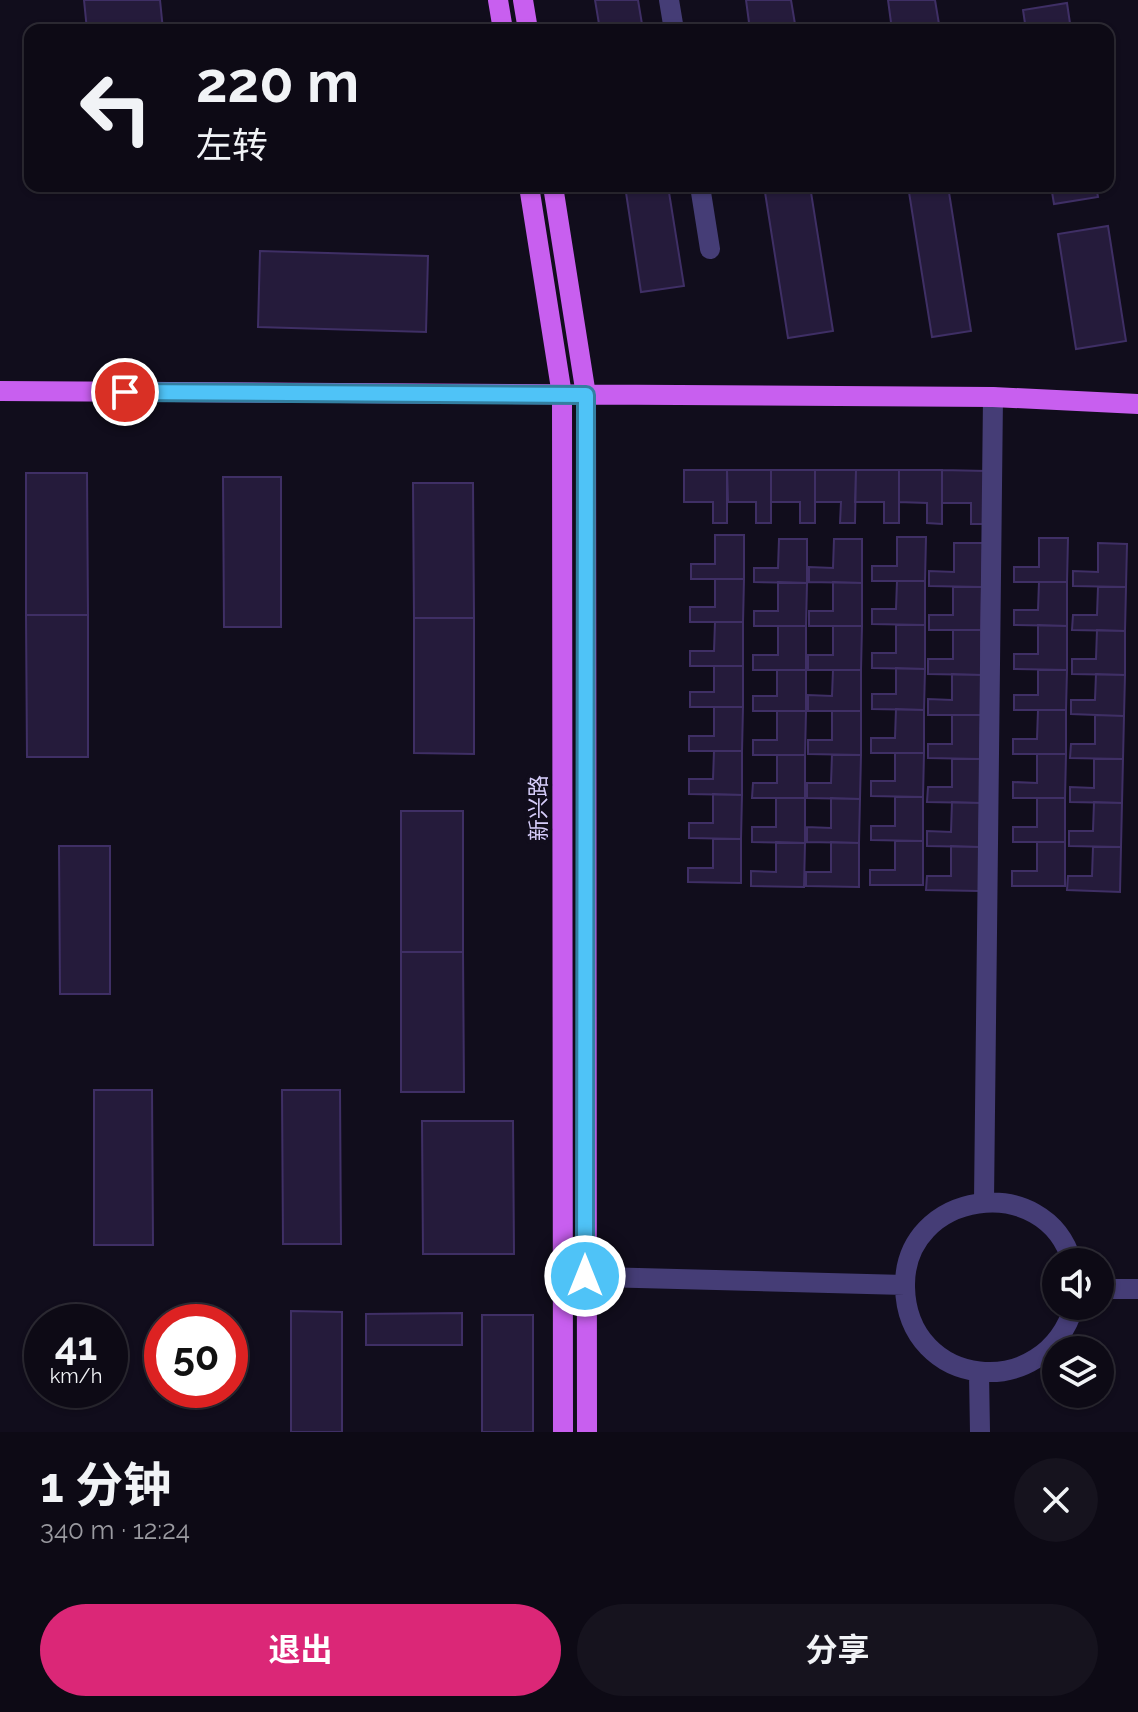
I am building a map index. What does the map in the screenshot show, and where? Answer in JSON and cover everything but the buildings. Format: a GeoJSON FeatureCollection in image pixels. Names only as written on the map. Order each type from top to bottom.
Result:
{"type":"FeatureCollection","features":[{"type":"Feature","properties":{"kind":"main road"},"geometry":{"type":"LineString","coordinates":[[498,0],[502,24]]}},
{"type":"Feature","properties":{"kind":"main road"},"geometry":{"type":"LineString","coordinates":[[523,0],[527,24]]}},
{"type":"Feature","properties":{"kind":"main road","name":"新兴路"},"geometry":{"type":"LineString","coordinates":[[530,192],[562,395],[563,1432]]}},
{"type":"Feature","properties":{"kind":"main road"},"geometry":{"type":"LineString","coordinates":[[554,192],[586,395],[587,1432]]}},
{"type":"Feature","properties":{"kind":"main road"},"geometry":{"type":"LineString","coordinates":[[0,391],[993,397],[1138,404]]}},
{"type":"Feature","properties":{"kind":"street"},"geometry":{"type":"LineString","coordinates":[[669,0],[673,24]]}},
{"type":"Feature","properties":{"kind":"street"},"geometry":{"type":"LineString","coordinates":[[701,192],[710,249]]}},
{"type":"Feature","properties":{"kind":"street"},"geometry":{"type":"LineString","coordinates":[[984,1201],[993,397]]}},
{"type":"Feature","properties":{"kind":"street"},"geometry":{"type":"LineString","coordinates":[[1066,1248],[1062,1238],[1035,1213],[1011,1203],[984,1201],[949,1211],[928,1228],[913,1250],[905,1285],[911,1320],[920,1336],[945,1360],[979,1373],[1015,1370],[1046,1353],[1069,1320]]}},
{"type":"Feature","properties":{"kind":"street"},"geometry":{"type":"LineString","coordinates":[[561,1276],[905,1285]]}},
{"type":"Feature","properties":{"kind":"street"},"geometry":{"type":"LineString","coordinates":[[1114,1289],[1138,1289]]}},
{"type":"Feature","properties":{"kind":"street"},"geometry":{"type":"LineString","coordinates":[[979,1373],[980,1432]]}},
{"type":"Feature","properties":{"kind":"route"},"geometry":{"type":"LineString","coordinates":[[125,392],[586,395],[585,1276]]}}]}
